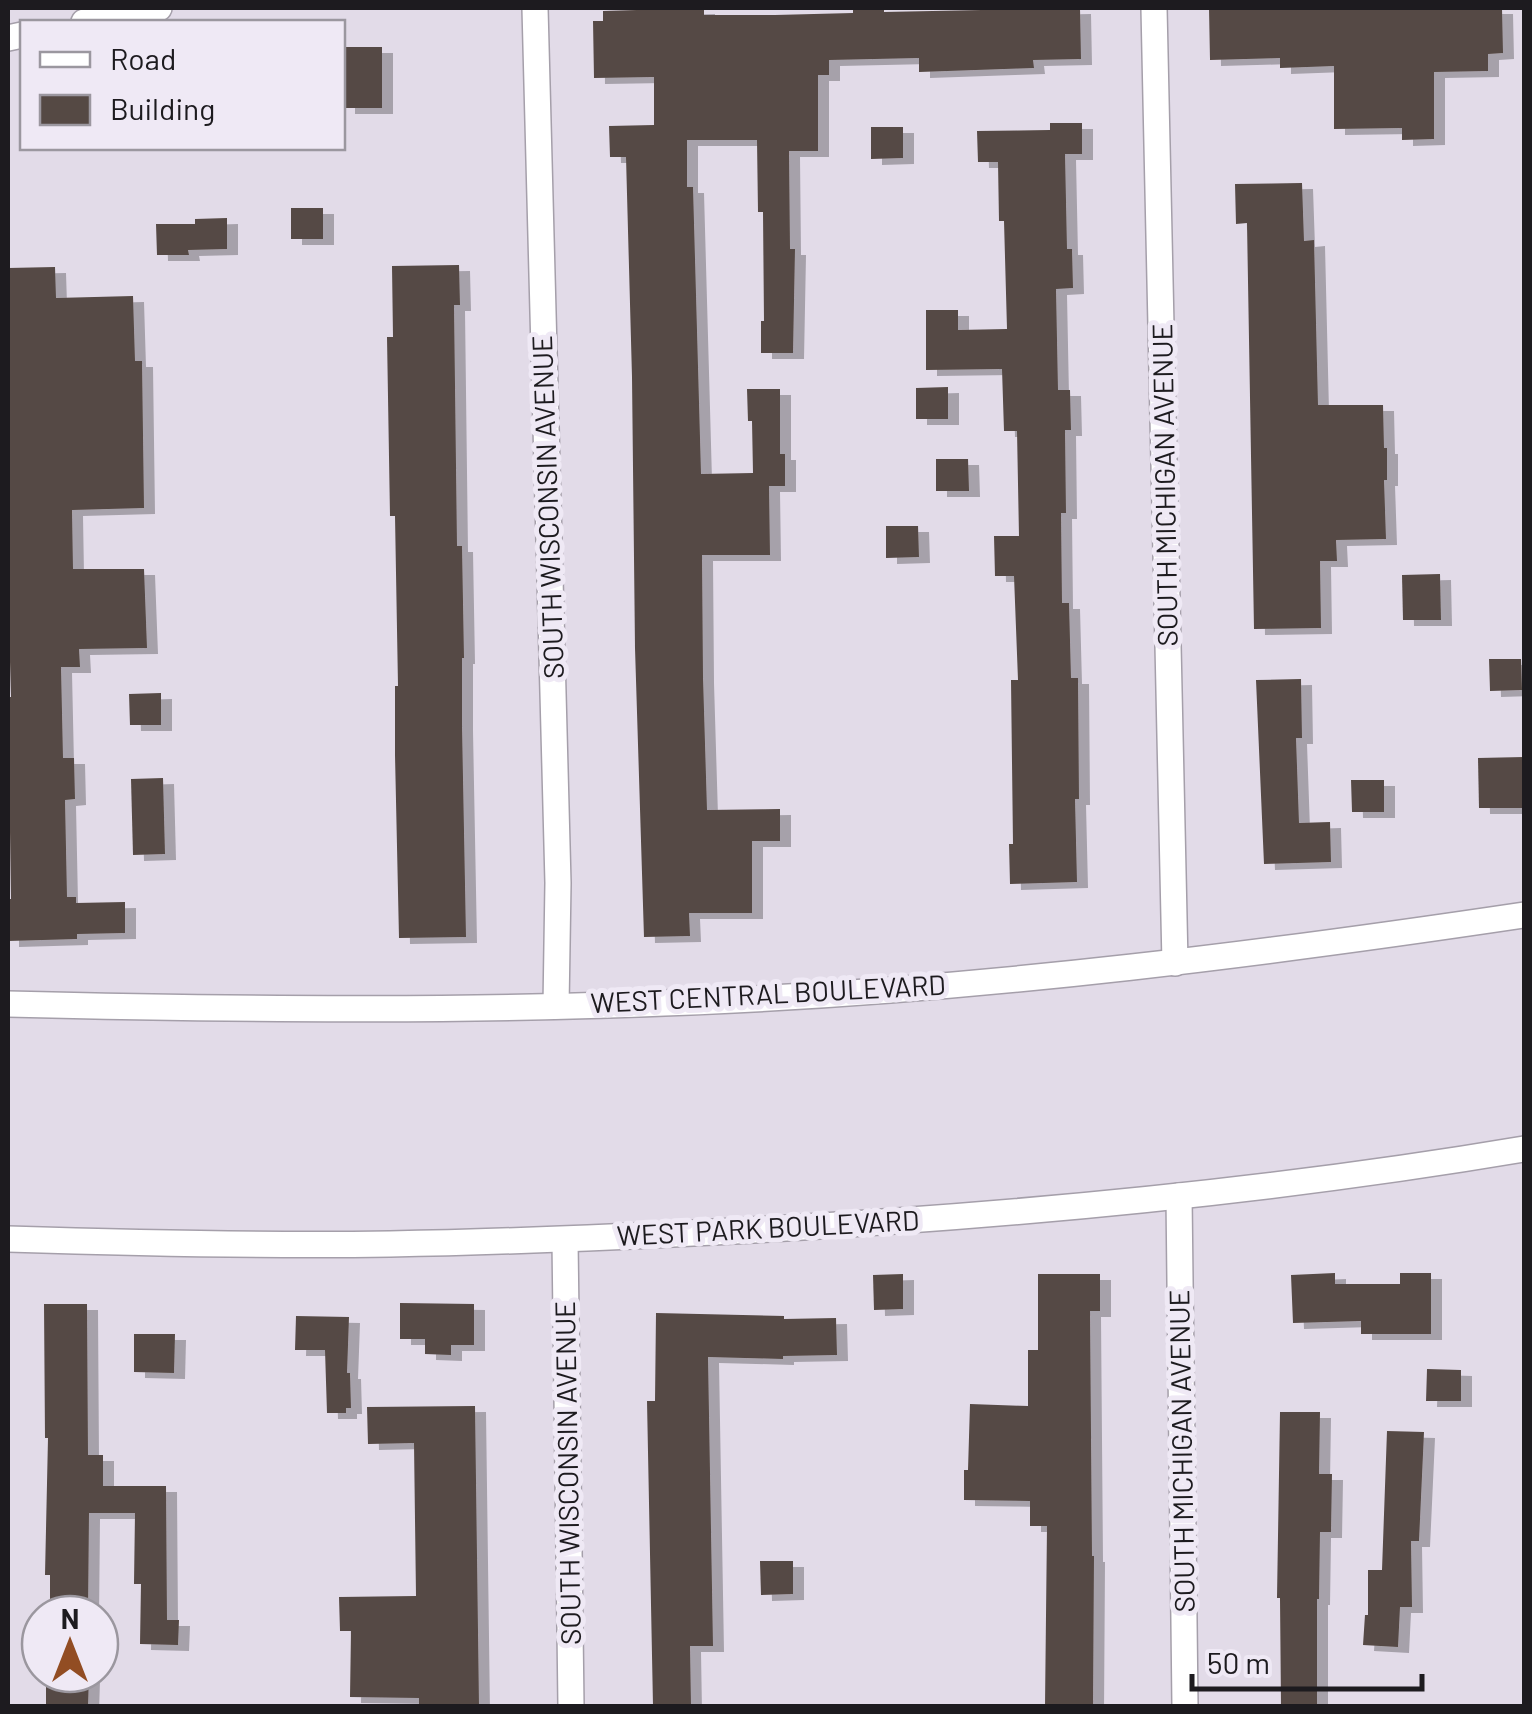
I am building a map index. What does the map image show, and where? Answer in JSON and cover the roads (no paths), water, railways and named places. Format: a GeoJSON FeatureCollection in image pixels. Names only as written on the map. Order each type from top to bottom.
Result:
{"type":"FeatureCollection","features":[{"type":"Feature","properties":{"kind":"street"},"geometry":{"type":"LineString","coordinates":[[95,20],[160,8]]}},
{"type":"Feature","properties":{"kind":"street","name":"SOUTH WISCONSIN AVENUE"},"geometry":{"type":"LineString","coordinates":[[535,8],[558,882],[556,1006]]}},
{"type":"Feature","properties":{"kind":"street","name":"SOUTH MICHIGAN AVENUE"},"geometry":{"type":"LineString","coordinates":[[1154,8],[1175,963]]}},
{"type":"Feature","properties":{"kind":"street","name":"WEST CENTRAL BOULEVARD"},"geometry":{"type":"LineString","coordinates":[[8,1004],[348,1010],[736,1000],[1175,963],[1524,915]]}},
{"type":"Feature","properties":{"kind":"street","name":"WEST PARK BOULEVARD"},"geometry":{"type":"LineString","coordinates":[[8,1238],[169,1244],[565,1240],[872,1224],[1179,1196],[1524,1150]]}},
{"type":"Feature","properties":{"kind":"street","name":"SOUTH MICHIGAN AVENUE"},"geometry":{"type":"LineString","coordinates":[[1179,1196],[1186,1706]]}},
{"type":"Feature","properties":{"kind":"street","name":"SOUTH WISCONSIN AVENUE"},"geometry":{"type":"LineString","coordinates":[[565,1240],[571,1706]]}}]}
